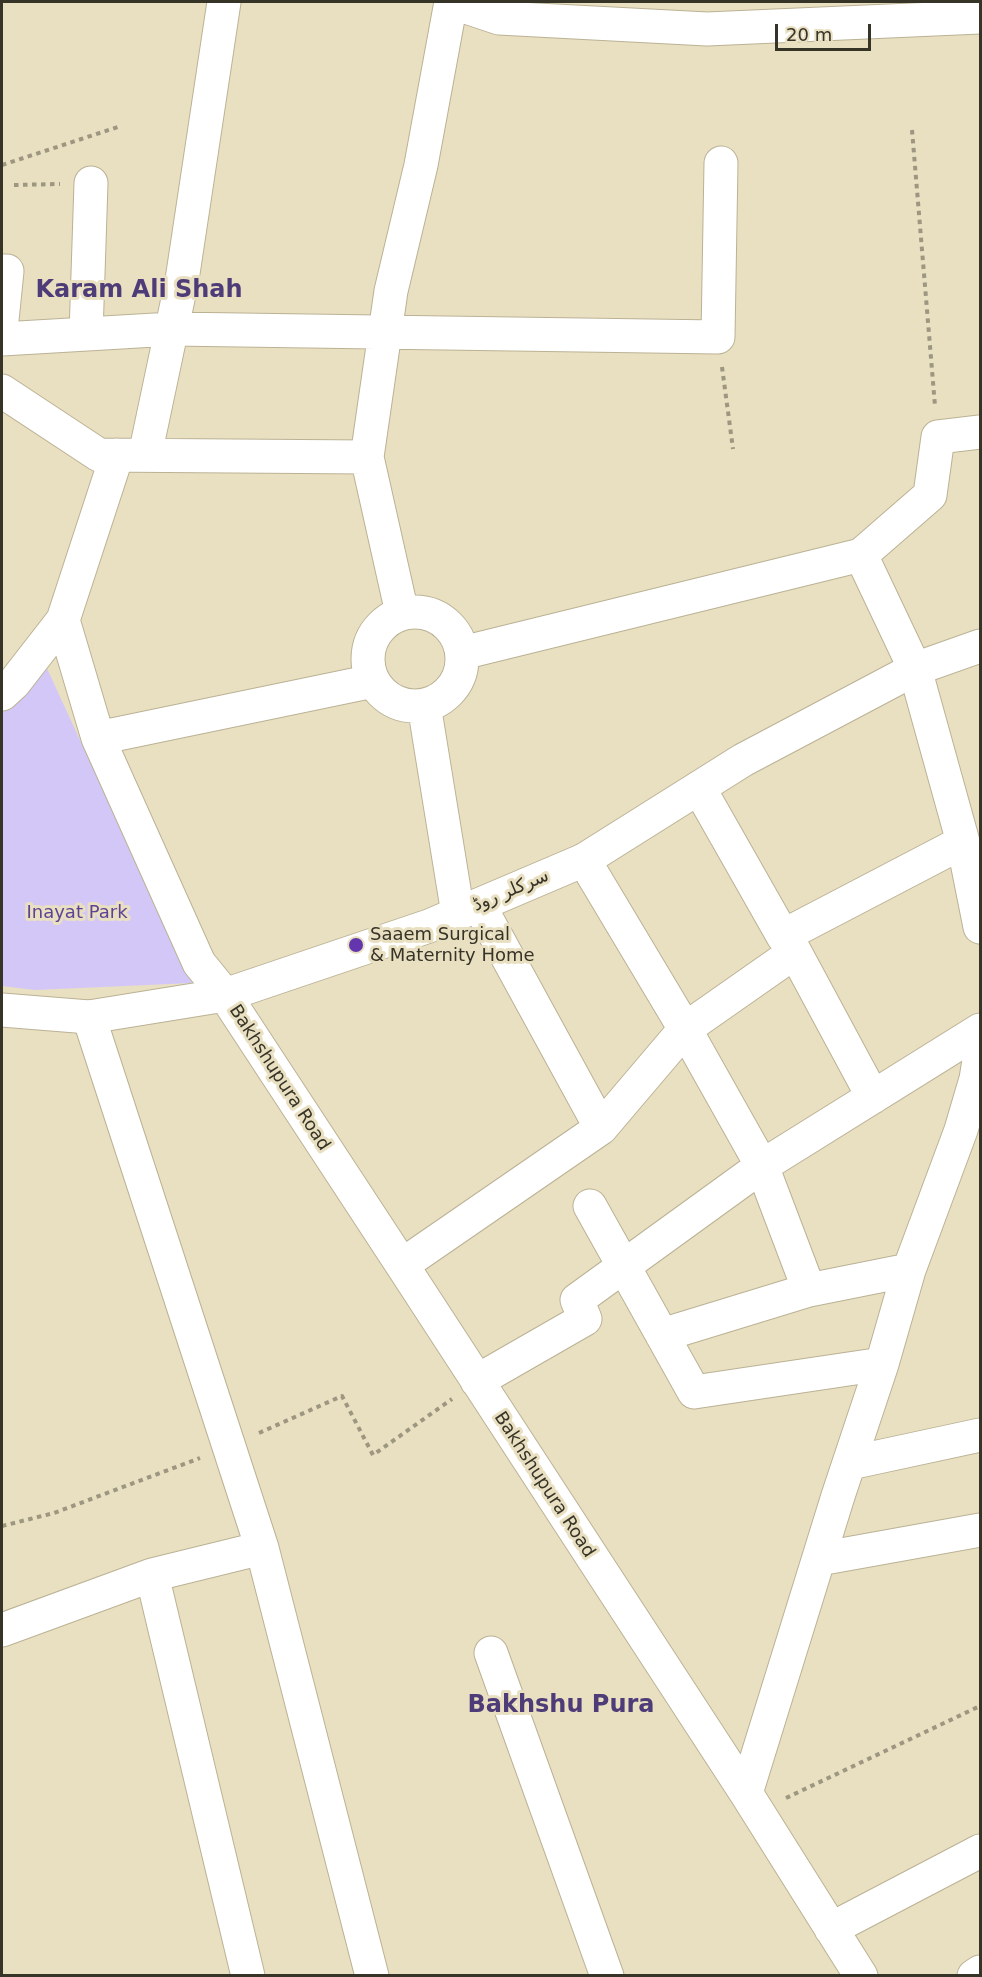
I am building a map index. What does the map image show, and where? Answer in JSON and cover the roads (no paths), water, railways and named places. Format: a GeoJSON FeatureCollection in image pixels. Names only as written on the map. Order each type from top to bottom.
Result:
{"type":"FeatureCollection","features":[{"type":"Feature","properties":{"kind":"street"},"geometry":{"type":"LineString","coordinates":[[2,694],[14,683],[63,620],[131,455],[172,329],[183,280],[224,2]]}},
{"type":"Feature","properties":{"kind":"street"},"geometry":{"type":"LineString","coordinates":[[402,613],[367,457],[391,291],[422,165],[451,2],[499,18],[708,29],[981,16]]}},
{"type":"Feature","properties":{"kind":"street"},"geometry":{"type":"LineString","coordinates":[[2,339],[172,329],[718,337],[721,164]]}},
{"type":"Feature","properties":{"kind":"street"},"geometry":{"type":"LineString","coordinates":[[86,334],[91,183]]}},
{"type":"Feature","properties":{"kind":"street"},"geometry":{"type":"LineString","coordinates":[[2,272],[7,271],[2,320]]}},
{"type":"Feature","properties":{"kind":"street"},"geometry":{"type":"LineString","coordinates":[[2,391],[99,455],[367,457]]}},
{"type":"Feature","properties":{"kind":"street"},"geometry":{"type":"LineString","coordinates":[[462,653],[861,555],[930,495],[938,437],[981,432]]}},
{"type":"Feature","properties":{"kind":"street"},"geometry":{"type":"LineString","coordinates":[[861,555],[915,669],[963,842],[981,927]]}},
{"type":"Feature","properties":{"kind":"street"},"geometry":{"type":"LineString","coordinates":[[423,612],[439,617],[457,637],[462,653],[459,675],[451,689],[440,699],[424,705],[397,703],[383,694],[373,681],[367,666],[367,654],[375,632],[387,620],[402,613],[423,612]]}},
{"type":"Feature","properties":{"kind":"street","name":"Bakhshupura Road"},"geometry":{"type":"LineString","coordinates":[[63,620],[98,738],[200,963],[225,995],[402,1265],[752,1802],[861,1976]]}},
{"type":"Feature","properties":{"kind":"street","name":"سرکلر روڈ"},"geometry":{"type":"LineString","coordinates":[[2,1010],[88,1017],[225,995],[429,927],[584,860],[754,754],[915,669],[981,646]]}},
{"type":"Feature","properties":{"kind":"street"},"geometry":{"type":"LineString","coordinates":[[98,738],[373,681]]}},
{"type":"Feature","properties":{"kind":"street"},"geometry":{"type":"LineString","coordinates":[[424,705],[469,909],[601,1128]]}},
{"type":"Feature","properties":{"kind":"street"},"geometry":{"type":"LineString","coordinates":[[699,788],[873,1096]]}},
{"type":"Feature","properties":{"kind":"street"},"geometry":{"type":"LineString","coordinates":[[402,1265],[601,1128],[685,1029],[789,944],[963,842]]}},
{"type":"Feature","properties":{"kind":"street"},"geometry":{"type":"LineString","coordinates":[[584,860],[685,1029],[762,1166],[809,1290]]}},
{"type":"Feature","properties":{"kind":"street"},"geometry":{"type":"LineString","coordinates":[[88,1017],[262,1548],[372,1976]]}},
{"type":"Feature","properties":{"kind":"street"},"geometry":{"type":"LineString","coordinates":[[477,1381],[585,1319],[577,1300],[762,1166],[981,1030]]}},
{"type":"Feature","properties":{"kind":"street"},"geometry":{"type":"LineString","coordinates":[[752,1802],[819,1559],[882,1364],[909,1270],[961,1131],[981,1054]]}},
{"type":"Feature","properties":{"kind":"street"},"geometry":{"type":"LineString","coordinates":[[590,1206],[694,1392],[882,1364]]}},
{"type":"Feature","properties":{"kind":"street"},"geometry":{"type":"LineString","coordinates":[[662,1335],[809,1290],[909,1270]]}},
{"type":"Feature","properties":{"kind":"street"},"geometry":{"type":"LineString","coordinates":[[850,1463],[981,1435]]}},
{"type":"Feature","properties":{"kind":"street"},"geometry":{"type":"LineString","coordinates":[[819,1559],[981,1530]]}},
{"type":"Feature","properties":{"kind":"street"},"geometry":{"type":"LineString","coordinates":[[2,1630],[152,1575],[262,1548]]}},
{"type":"Feature","properties":{"kind":"street"},"geometry":{"type":"LineString","coordinates":[[152,1575],[248,1976]]}},
{"type":"Feature","properties":{"kind":"street"},"geometry":{"type":"LineString","coordinates":[[491,1653],[606,1976]]}},
{"type":"Feature","properties":{"kind":"street"},"geometry":{"type":"LineString","coordinates":[[831,1929],[981,1851]]}},
{"type":"Feature","properties":{"kind":"street"},"geometry":{"type":"LineString","coordinates":[[974,1976],[981,1972]]}},
{"type":"Feature","properties":{"kind":"place","name":"Saaem Surgical & Maternity Home"},"geometry":{"type":"Point","coordinates":[356,945]}},
{"type":"Feature","properties":{"kind":"district","name":"Karam Ali Shah"},"geometry":{"type":"Point","coordinates":[139,291]}},
{"type":"Feature","properties":{"kind":"district","name":"Bakhshu Pura"},"geometry":{"type":"Point","coordinates":[561,1706]}},
{"type":"Feature","properties":{"kind":"park label","name":"Inayat Park"},"geometry":{"type":"Point","coordinates":[77,913]}}]}
